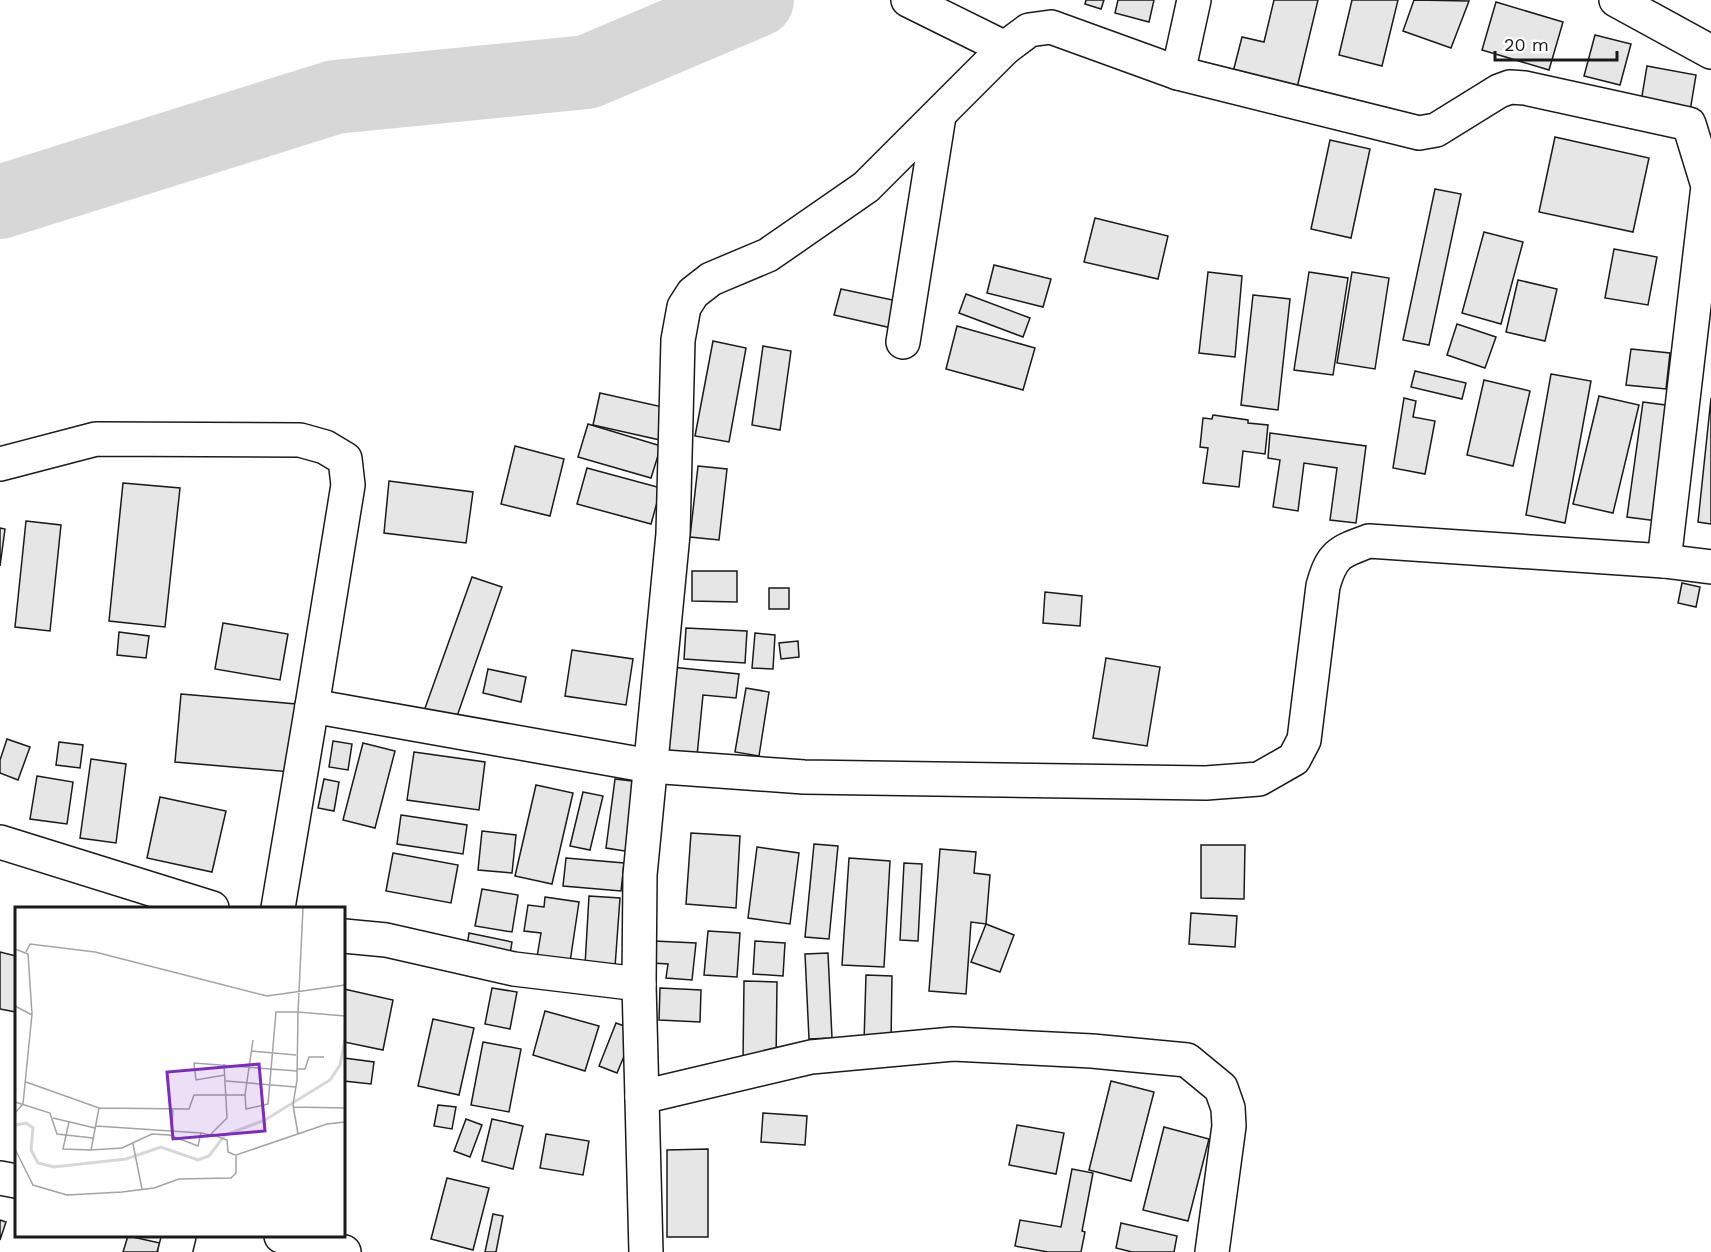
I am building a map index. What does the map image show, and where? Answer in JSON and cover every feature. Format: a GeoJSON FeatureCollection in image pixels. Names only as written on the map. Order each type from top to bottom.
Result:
{"type":"FeatureCollection","features":[{"type":"Feature","properties":{"kind":"street"},"geometry":{"type":"LineString","coordinates":[[908,0],[1005,48]]}},
{"type":"Feature","properties":{"kind":"street"},"geometry":{"type":"LineString","coordinates":[[1178,73],[1194,0]]}},
{"type":"Feature","properties":{"kind":"street"},"geometry":{"type":"LineString","coordinates":[[1616,0],[1711,52]]}},
{"type":"Feature","properties":{"kind":"street"},"geometry":{"type":"LineString","coordinates":[[646,1252],[639,984],[640,875],[673,534],[678,340],[684,307],[693,293],[711,279],[768,255],[866,187],[1005,48],[1029,30],[1051,27],[1178,73],[1419,133],[1436,130],[1499,91],[1510,87],[1525,88],[1684,122],[1692,128],[1710,186],[1664,561]]}},
{"type":"Feature","properties":{"kind":"street"},"geometry":{"type":"LineString","coordinates":[[903,342],[939,116]]}},
{"type":"Feature","properties":{"kind":"street"},"geometry":{"type":"LineString","coordinates":[[0,464],[96,439],[300,441],[325,447],[345,459],[348,485],[278,907]]}},
{"type":"Feature","properties":{"kind":"street"},"geometry":{"type":"LineString","coordinates":[[312,706],[651,766],[804,777],[1206,783],[1259,779],[1294,759],[1304,740],[1323,586],[1329,564],[1345,549],[1369,541],[1664,561],[1711,567]]}},
{"type":"Feature","properties":{"kind":"street"},"geometry":{"type":"LineString","coordinates":[[0,842],[206,907]]}},
{"type":"Feature","properties":{"kind":"street"},"geometry":{"type":"LineString","coordinates":[[345,936],[386,940],[514,969],[639,984]]}},
{"type":"Feature","properties":{"kind":"street"},"geometry":{"type":"LineString","coordinates":[[642,1097],[811,1057],[953,1044],[1092,1051],[1187,1060],[1221,1088],[1228,1108],[1229,1126],[1212,1252]]}},
{"type":"Feature","properties":{"kind":"street"},"geometry":{"type":"LineString","coordinates":[[0,1178],[15,1181]]}},
{"type":"Feature","properties":{"kind":"street"},"geometry":{"type":"LineString","coordinates":[[175,1252],[179,1237]]}},
{"type":"Feature","properties":{"kind":"street"},"geometry":{"type":"LineString","coordinates":[[285,1237],[344,1252]]}},
{"type":"Feature","properties":{"kind":"building"},"geometry":{"type":"Polygon","coordinates":[[[1086,0],[1104,0],[1101,9],[1085,4],[1086,0]]]}},
{"type":"Feature","properties":{"kind":"building"},"geometry":{"type":"Polygon","coordinates":[[[1118,0],[1154,0],[1149,22],[1115,13],[1118,0]]]}},
{"type":"Feature","properties":{"kind":"building"},"geometry":{"type":"Polygon","coordinates":[[[1274,0],[1318,0],[1296,92],[1232,76],[1242,37],[1264,42],[1274,0]]]}},
{"type":"Feature","properties":{"kind":"building"},"geometry":{"type":"Polygon","coordinates":[[[1352,0],[1398,0],[1382,66],[1339,55],[1352,0]]]}},
{"type":"Feature","properties":{"kind":"building"},"geometry":{"type":"Polygon","coordinates":[[[1414,0],[1469,1],[1451,48],[1403,31],[1414,0]]]}},
{"type":"Feature","properties":{"kind":"building"},"geometry":{"type":"Polygon","coordinates":[[[1496,2],[1563,22],[1549,70],[1482,50],[1496,2]]]}},
{"type":"Feature","properties":{"kind":"building"},"geometry":{"type":"Polygon","coordinates":[[[1595,35],[1631,44],[1620,85],[1584,76],[1595,35]]]}},
{"type":"Feature","properties":{"kind":"building"},"geometry":{"type":"Polygon","coordinates":[[[1647,66],[1696,75],[1690,111],[1641,102],[1647,66]]]}},
{"type":"Feature","properties":{"kind":"building"},"geometry":{"type":"Polygon","coordinates":[[[1555,137],[1649,158],[1633,232],[1539,212],[1555,137]]]}},
{"type":"Feature","properties":{"kind":"building"},"geometry":{"type":"Polygon","coordinates":[[[1330,140],[1370,149],[1351,238],[1311,229],[1330,140]]]}},
{"type":"Feature","properties":{"kind":"building"},"geometry":{"type":"Polygon","coordinates":[[[1435,189],[1461,194],[1429,345],[1403,340],[1435,189]]]}},
{"type":"Feature","properties":{"kind":"building"},"geometry":{"type":"Polygon","coordinates":[[[1095,218],[1168,236],[1158,279],[1084,262],[1095,218]]]}},
{"type":"Feature","properties":{"kind":"building"},"geometry":{"type":"Polygon","coordinates":[[[1484,232],[1523,242],[1501,324],[1462,313],[1484,232]]]}},
{"type":"Feature","properties":{"kind":"building"},"geometry":{"type":"Polygon","coordinates":[[[1614,249],[1657,257],[1648,305],[1605,298],[1614,249]]]}},
{"type":"Feature","properties":{"kind":"building"},"geometry":{"type":"Polygon","coordinates":[[[994,265],[1051,279],[1043,307],[987,293],[994,265]]]}},
{"type":"Feature","properties":{"kind":"building"},"geometry":{"type":"Polygon","coordinates":[[[1208,272],[1242,276],[1235,357],[1199,353],[1208,272]]]}},
{"type":"Feature","properties":{"kind":"building"},"geometry":{"type":"Polygon","coordinates":[[[1309,272],[1348,278],[1333,375],[1294,370],[1309,272]]]}},
{"type":"Feature","properties":{"kind":"building"},"geometry":{"type":"Polygon","coordinates":[[[1352,272],[1389,278],[1375,369],[1337,363],[1352,272]]]}},
{"type":"Feature","properties":{"kind":"building"},"geometry":{"type":"Polygon","coordinates":[[[1518,280],[1557,289],[1545,341],[1506,332],[1518,280]]]}},
{"type":"Feature","properties":{"kind":"building"},"geometry":{"type":"Polygon","coordinates":[[[841,289],[902,302],[896,329],[834,315],[841,289]]]}},
{"type":"Feature","properties":{"kind":"building"},"geometry":{"type":"Polygon","coordinates":[[[966,294],[1030,318],[1023,337],[959,313],[966,294]]]}},
{"type":"Feature","properties":{"kind":"building"},"geometry":{"type":"Polygon","coordinates":[[[1253,295],[1290,299],[1278,410],[1241,405],[1253,295]]]}},
{"type":"Feature","properties":{"kind":"building"},"geometry":{"type":"Polygon","coordinates":[[[1457,324],[1496,337],[1485,368],[1447,355],[1457,324]]]}},
{"type":"Feature","properties":{"kind":"building"},"geometry":{"type":"Polygon","coordinates":[[[957,326],[1035,348],[1023,390],[946,369],[957,326]]]}},
{"type":"Feature","properties":{"kind":"building"},"geometry":{"type":"Polygon","coordinates":[[[713,341],[746,348],[729,442],[695,436],[713,341]]]}},
{"type":"Feature","properties":{"kind":"building"},"geometry":{"type":"Polygon","coordinates":[[[763,346],[791,351],[780,430],[752,425],[763,346]]]}},
{"type":"Feature","properties":{"kind":"building"},"geometry":{"type":"Polygon","coordinates":[[[1631,349],[1670,353],[1666,389],[1626,385],[1631,349]]]}},
{"type":"Feature","properties":{"kind":"building"},"geometry":{"type":"Polygon","coordinates":[[[1415,371],[1466,383],[1462,399],[1411,387],[1415,371]]]}},
{"type":"Feature","properties":{"kind":"building"},"geometry":{"type":"Polygon","coordinates":[[[1551,374],[1591,381],[1565,523],[1526,515],[1551,374]]]}},
{"type":"Feature","properties":{"kind":"building"},"geometry":{"type":"Polygon","coordinates":[[[1484,380],[1530,391],[1513,466],[1467,455],[1484,380]]]}},
{"type":"Feature","properties":{"kind":"building"},"geometry":{"type":"Polygon","coordinates":[[[600,393],[667,408],[660,440],[593,425],[600,393]]]}},
{"type":"Feature","properties":{"kind":"building"},"geometry":{"type":"Polygon","coordinates":[[[1599,396],[1639,405],[1613,513],[1573,504],[1599,396]]]}},
{"type":"Feature","properties":{"kind":"building"},"geometry":{"type":"Polygon","coordinates":[[[1404,398],[1416,401],[1413,417],[1435,421],[1425,474],[1393,468],[1404,398]]]}},
{"type":"Feature","properties":{"kind":"building"},"geometry":{"type":"Polygon","coordinates":[[[1711,398],[1711,524],[1698,522],[1711,398]]]}},
{"type":"Feature","properties":{"kind":"building"},"geometry":{"type":"Polygon","coordinates":[[[1643,402],[1680,407],[1665,522],[1627,517],[1643,402]]]}},
{"type":"Feature","properties":{"kind":"building"},"geometry":{"type":"Polygon","coordinates":[[[1213,415],[1268,425],[1265,454],[1243,451],[1239,487],[1203,483],[1208,448],[1200,447],[1203,418],[1212,419],[1213,415]]]}},
{"type":"Feature","properties":{"kind":"building"},"geometry":{"type":"Polygon","coordinates":[[[588,424],[661,446],[651,478],[578,457],[588,424]]]}},
{"type":"Feature","properties":{"kind":"building"},"geometry":{"type":"Polygon","coordinates":[[[1270,433],[1366,446],[1356,523],[1330,520],[1337,468],[1304,463],[1298,511],[1273,507],[1280,460],[1268,458],[1270,433]]]}},
{"type":"Feature","properties":{"kind":"building"},"geometry":{"type":"Polygon","coordinates":[[[515,446],[564,459],[550,516],[501,504],[515,446]]]}},
{"type":"Feature","properties":{"kind":"building"},"geometry":{"type":"Polygon","coordinates":[[[698,466],[727,469],[719,540],[690,537],[698,466]]]}},
{"type":"Feature","properties":{"kind":"building"},"geometry":{"type":"Polygon","coordinates":[[[587,468],[661,488],[651,524],[577,504],[587,468]]]}},
{"type":"Feature","properties":{"kind":"building"},"geometry":{"type":"Polygon","coordinates":[[[389,481],[473,492],[466,543],[384,533],[389,481]]]}},
{"type":"Feature","properties":{"kind":"building"},"geometry":{"type":"Polygon","coordinates":[[[123,483],[180,488],[165,627],[109,621],[123,483]]]}},
{"type":"Feature","properties":{"kind":"building"},"geometry":{"type":"Polygon","coordinates":[[[26,521],[61,525],[50,631],[15,627],[26,521]]]}},
{"type":"Feature","properties":{"kind":"building"},"geometry":{"type":"Polygon","coordinates":[[[0,528],[5,529],[0,566],[0,528]]]}},
{"type":"Feature","properties":{"kind":"building"},"geometry":{"type":"Polygon","coordinates":[[[692,571],[737,571],[737,602],[692,601],[692,571]]]}},
{"type":"Feature","properties":{"kind":"building"},"geometry":{"type":"Polygon","coordinates":[[[472,577],[502,587],[455,722],[424,711],[472,577]]]}},
{"type":"Feature","properties":{"kind":"building"},"geometry":{"type":"Polygon","coordinates":[[[1682,583],[1700,587],[1696,607],[1678,603],[1682,583]]]}},
{"type":"Feature","properties":{"kind":"building"},"geometry":{"type":"Polygon","coordinates":[[[769,588],[789,588],[789,609],[769,609],[769,588]]]}},
{"type":"Feature","properties":{"kind":"building"},"geometry":{"type":"Polygon","coordinates":[[[1045,592],[1082,596],[1080,626],[1043,623],[1045,592]]]}},
{"type":"Feature","properties":{"kind":"building"},"geometry":{"type":"Polygon","coordinates":[[[223,623],[288,634],[280,680],[215,669],[223,623]]]}},
{"type":"Feature","properties":{"kind":"building"},"geometry":{"type":"Polygon","coordinates":[[[686,628],[747,631],[745,663],[684,659],[686,628]]]}},
{"type":"Feature","properties":{"kind":"building"},"geometry":{"type":"Polygon","coordinates":[[[119,632],[149,636],[146,658],[117,655],[119,632]]]}},
{"type":"Feature","properties":{"kind":"building"},"geometry":{"type":"Polygon","coordinates":[[[755,633],[775,635],[773,669],[752,668],[755,633]]]}},
{"type":"Feature","properties":{"kind":"building"},"geometry":{"type":"Polygon","coordinates":[[[798,641],[799,657],[781,659],[779,643],[798,641]]]}},
{"type":"Feature","properties":{"kind":"building"},"geometry":{"type":"Polygon","coordinates":[[[572,650],[633,659],[626,705],[565,696],[572,650]]]}},
{"type":"Feature","properties":{"kind":"building"},"geometry":{"type":"Polygon","coordinates":[[[1106,658],[1160,667],[1147,746],[1093,738],[1106,658]]]}},
{"type":"Feature","properties":{"kind":"building"},"geometry":{"type":"Polygon","coordinates":[[[671,667],[739,674],[736,698],[703,695],[697,756],[662,752],[671,667]]]}},
{"type":"Feature","properties":{"kind":"building"},"geometry":{"type":"Polygon","coordinates":[[[488,669],[526,677],[521,702],[483,693],[488,669]]]}},
{"type":"Feature","properties":{"kind":"building"},"geometry":{"type":"Polygon","coordinates":[[[746,688],[769,692],[759,756],[735,752],[746,688]]]}},
{"type":"Feature","properties":{"kind":"building"},"geometry":{"type":"Polygon","coordinates":[[[181,694],[296,704],[291,772],[175,762],[181,694]]]}},
{"type":"Feature","properties":{"kind":"building"},"geometry":{"type":"Polygon","coordinates":[[[7,739],[30,747],[18,780],[0,773],[0,760],[7,739]]]}},
{"type":"Feature","properties":{"kind":"building"},"geometry":{"type":"Polygon","coordinates":[[[333,741],[352,744],[348,770],[329,767],[333,741]]]}},
{"type":"Feature","properties":{"kind":"building"},"geometry":{"type":"Polygon","coordinates":[[[59,742],[83,745],[80,768],[56,765],[59,742]]]}},
{"type":"Feature","properties":{"kind":"building"},"geometry":{"type":"Polygon","coordinates":[[[363,743],[395,751],[375,828],[343,820],[363,743]]]}},
{"type":"Feature","properties":{"kind":"building"},"geometry":{"type":"Polygon","coordinates":[[[414,752],[485,762],[479,810],[407,800],[414,752]]]}},
{"type":"Feature","properties":{"kind":"building"},"geometry":{"type":"Polygon","coordinates":[[[91,759],[126,764],[116,843],[80,838],[91,759]]]}},
{"type":"Feature","properties":{"kind":"building"},"geometry":{"type":"Polygon","coordinates":[[[37,776],[73,782],[67,824],[30,819],[37,776]]]}},
{"type":"Feature","properties":{"kind":"building"},"geometry":{"type":"Polygon","coordinates":[[[324,779],[339,782],[334,811],[318,808],[324,779]]]}},
{"type":"Feature","properties":{"kind":"building"},"geometry":{"type":"Polygon","coordinates":[[[615,779],[640,782],[631,852],[606,848],[615,779]]]}},
{"type":"Feature","properties":{"kind":"building"},"geometry":{"type":"Polygon","coordinates":[[[536,785],[573,793],[552,884],[515,876],[536,785]]]}},
{"type":"Feature","properties":{"kind":"building"},"geometry":{"type":"Polygon","coordinates":[[[583,792],[603,796],[590,850],[570,846],[583,792]]]}},
{"type":"Feature","properties":{"kind":"building"},"geometry":{"type":"Polygon","coordinates":[[[160,797],[226,811],[212,872],[147,858],[160,797]]]}},
{"type":"Feature","properties":{"kind":"building"},"geometry":{"type":"Polygon","coordinates":[[[401,815],[467,825],[463,854],[397,844],[401,815]]]}},
{"type":"Feature","properties":{"kind":"building"},"geometry":{"type":"Polygon","coordinates":[[[482,831],[516,835],[512,873],[478,870],[482,831]]]}},
{"type":"Feature","properties":{"kind":"building"},"geometry":{"type":"Polygon","coordinates":[[[691,833],[740,836],[736,908],[686,904],[691,833]]]}},
{"type":"Feature","properties":{"kind":"building"},"geometry":{"type":"Polygon","coordinates":[[[814,844],[838,846],[829,939],[805,937],[814,844]]]}},
{"type":"Feature","properties":{"kind":"building"},"geometry":{"type":"Polygon","coordinates":[[[1201,845],[1245,845],[1244,899],[1201,898],[1201,845]]]}},
{"type":"Feature","properties":{"kind":"building"},"geometry":{"type":"Polygon","coordinates":[[[757,847],[799,853],[790,924],[748,918],[757,847]]]}},
{"type":"Feature","properties":{"kind":"building"},"geometry":{"type":"Polygon","coordinates":[[[940,849],[976,852],[974,873],[990,875],[986,924],[971,922],[966,994],[929,991],[940,849]]]}},
{"type":"Feature","properties":{"kind":"building"},"geometry":{"type":"Polygon","coordinates":[[[393,853],[458,865],[451,903],[386,891],[393,853]]]}},
{"type":"Feature","properties":{"kind":"building"},"geometry":{"type":"Polygon","coordinates":[[[566,858],[624,863],[621,891],[563,886],[566,858]]]}},
{"type":"Feature","properties":{"kind":"building"},"geometry":{"type":"Polygon","coordinates":[[[849,858],[890,861],[884,967],[842,965],[849,858]]]}},
{"type":"Feature","properties":{"kind":"building"},"geometry":{"type":"Polygon","coordinates":[[[904,863],[922,864],[918,941],[900,940],[904,863]]]}},
{"type":"Feature","properties":{"kind":"building"},"geometry":{"type":"Polygon","coordinates":[[[482,889],[518,895],[512,932],[475,926],[482,889]]]}},
{"type":"Feature","properties":{"kind":"building"},"geometry":{"type":"Polygon","coordinates":[[[589,896],[620,898],[615,967],[585,965],[589,896]]]}},
{"type":"Feature","properties":{"kind":"building"},"geometry":{"type":"Polygon","coordinates":[[[545,897],[579,902],[570,962],[537,957],[541,933],[524,931],[528,905],[544,907],[545,897]]]}},
{"type":"Feature","properties":{"kind":"building"},"geometry":{"type":"Polygon","coordinates":[[[1191,913],[1237,916],[1235,947],[1189,944],[1191,913]]]}},
{"type":"Feature","properties":{"kind":"building"},"geometry":{"type":"Polygon","coordinates":[[[986,924],[1014,935],[1000,972],[971,962],[986,924]]]}},
{"type":"Feature","properties":{"kind":"building"},"geometry":{"type":"Polygon","coordinates":[[[708,931],[740,933],[737,977],[704,975],[708,931]]]}},
{"type":"Feature","properties":{"kind":"building"},"geometry":{"type":"Polygon","coordinates":[[[469,933],[512,942],[510,954],[467,947],[469,933]]]}},
{"type":"Feature","properties":{"kind":"building"},"geometry":{"type":"Polygon","coordinates":[[[654,941],[696,943],[692,980],[666,978],[668,964],[652,963],[654,941]]]}},
{"type":"Feature","properties":{"kind":"building"},"geometry":{"type":"Polygon","coordinates":[[[755,941],[785,943],[783,976],[753,974],[755,941]]]}},
{"type":"Feature","properties":{"kind":"building"},"geometry":{"type":"Polygon","coordinates":[[[0,952],[15,956],[15,1012],[0,1009],[0,952]]]}},
{"type":"Feature","properties":{"kind":"building"},"geometry":{"type":"Polygon","coordinates":[[[828,953],[832,1038],[809,1039],[805,954],[828,953]]]}},
{"type":"Feature","properties":{"kind":"building"},"geometry":{"type":"Polygon","coordinates":[[[866,975],[892,976],[891,1043],[864,1042],[866,975]]]}},
{"type":"Feature","properties":{"kind":"building"},"geometry":{"type":"Polygon","coordinates":[[[744,981],[777,982],[776,1063],[743,1062],[744,981]]]}},
{"type":"Feature","properties":{"kind":"building"},"geometry":{"type":"Polygon","coordinates":[[[492,988],[517,992],[510,1029],[485,1024],[492,988]]]}},
{"type":"Feature","properties":{"kind":"building"},"geometry":{"type":"Polygon","coordinates":[[[660,988],[701,990],[700,1022],[659,1020],[660,988]]]}},
{"type":"Feature","properties":{"kind":"building"},"geometry":{"type":"Polygon","coordinates":[[[345,989],[393,1000],[383,1050],[345,1042],[345,989]]]}},
{"type":"Feature","properties":{"kind":"building"},"geometry":{"type":"Polygon","coordinates":[[[545,1011],[599,1026],[585,1071],[533,1055],[545,1011]]]}},
{"type":"Feature","properties":{"kind":"building"},"geometry":{"type":"Polygon","coordinates":[[[433,1019],[474,1028],[459,1095],[418,1086],[433,1019]]]}},
{"type":"Feature","properties":{"kind":"building"},"geometry":{"type":"Polygon","coordinates":[[[616,1023],[635,1030],[617,1073],[599,1066],[616,1023]]]}},
{"type":"Feature","properties":{"kind":"building"},"geometry":{"type":"Polygon","coordinates":[[[483,1042],[521,1049],[509,1112],[471,1105],[483,1042]]]}},
{"type":"Feature","properties":{"kind":"building"},"geometry":{"type":"Polygon","coordinates":[[[345,1058],[374,1062],[371,1084],[345,1081],[345,1058]]]}},
{"type":"Feature","properties":{"kind":"building"},"geometry":{"type":"Polygon","coordinates":[[[1111,1081],[1154,1092],[1131,1181],[1089,1170],[1111,1081]]]}},
{"type":"Feature","properties":{"kind":"building"},"geometry":{"type":"Polygon","coordinates":[[[438,1105],[456,1107],[452,1129],[434,1126],[438,1105]]]}},
{"type":"Feature","properties":{"kind":"building"},"geometry":{"type":"Polygon","coordinates":[[[763,1113],[807,1116],[805,1145],[761,1142],[763,1113]]]}},
{"type":"Feature","properties":{"kind":"building"},"geometry":{"type":"Polygon","coordinates":[[[466,1119],[482,1125],[470,1157],[454,1151],[466,1119]]]}},
{"type":"Feature","properties":{"kind":"building"},"geometry":{"type":"Polygon","coordinates":[[[492,1119],[523,1126],[513,1169],[482,1161],[492,1119]]]}},
{"type":"Feature","properties":{"kind":"building"},"geometry":{"type":"Polygon","coordinates":[[[1017,1125],[1064,1133],[1056,1174],[1009,1165],[1017,1125]]]}},
{"type":"Feature","properties":{"kind":"building"},"geometry":{"type":"Polygon","coordinates":[[[1164,1127],[1209,1139],[1188,1221],[1143,1210],[1164,1127]]]}},
{"type":"Feature","properties":{"kind":"building"},"geometry":{"type":"Polygon","coordinates":[[[546,1134],[589,1141],[583,1175],[540,1168],[546,1134]]]}},
{"type":"Feature","properties":{"kind":"building"},"geometry":{"type":"Polygon","coordinates":[[[708,1149],[708,1237],[667,1237],[667,1150],[708,1149]]]}},
{"type":"Feature","properties":{"kind":"building"},"geometry":{"type":"Polygon","coordinates":[[[1072,1169],[1093,1173],[1082,1231],[1085,1232],[1081,1252],[1048,1252],[1015,1246],[1020,1220],[1061,1227],[1072,1169]]]}},
{"type":"Feature","properties":{"kind":"building"},"geometry":{"type":"Polygon","coordinates":[[[447,1178],[489,1188],[473,1250],[431,1239],[447,1178]]]}},
{"type":"Feature","properties":{"kind":"building"},"geometry":{"type":"Polygon","coordinates":[[[493,1214],[503,1216],[496,1252],[485,1252],[493,1214]]]}},
{"type":"Feature","properties":{"kind":"building"},"geometry":{"type":"Polygon","coordinates":[[[0,1220],[6,1222],[0,1240],[0,1220]]]}},
{"type":"Feature","properties":{"kind":"building"},"geometry":{"type":"Polygon","coordinates":[[[1121,1223],[1177,1236],[1174,1252],[1132,1252],[1116,1248],[1121,1223]]]}},
{"type":"Feature","properties":{"kind":"building"},"geometry":{"type":"Polygon","coordinates":[[[128,1237],[160,1243],[157,1252],[123,1252],[128,1237]]]}},
{"type":"Feature","properties":{"kind":"waterway"},"geometry":{"type":"LineString","coordinates":[[0,202],[335,97],[587,72],[757,0]]}}]}
